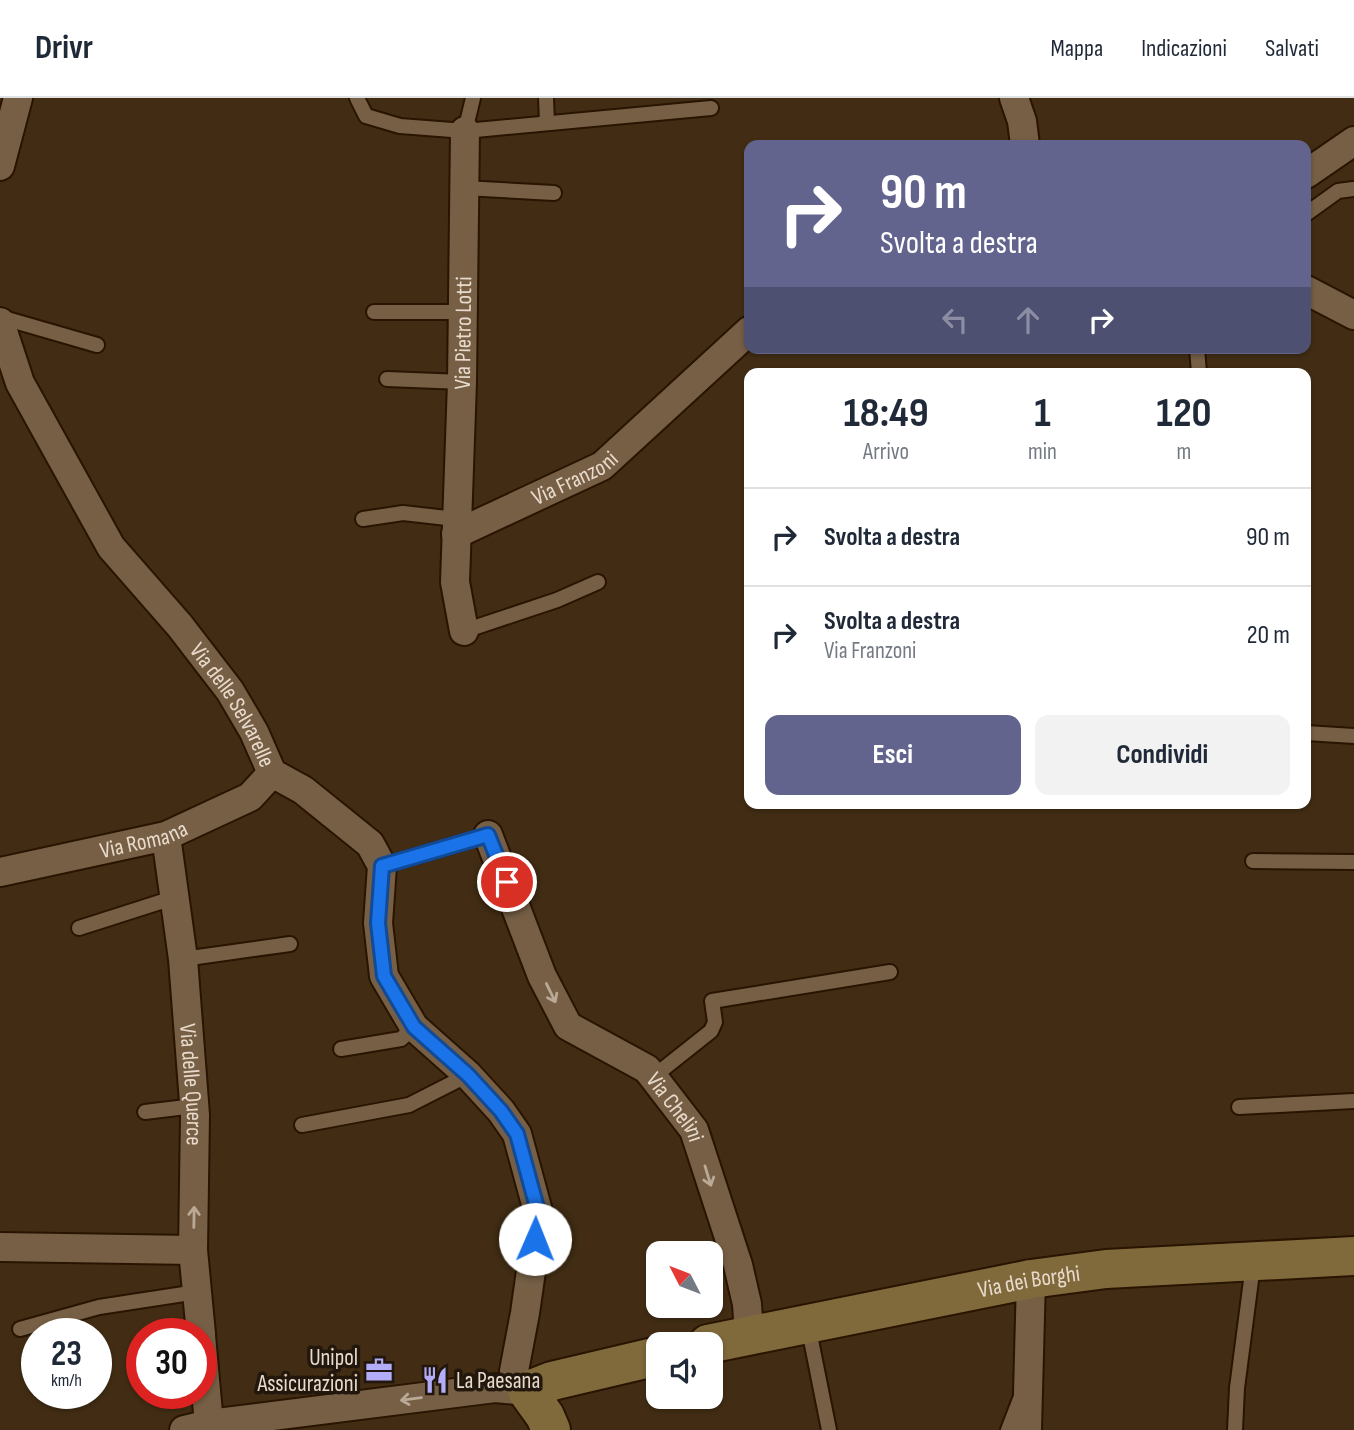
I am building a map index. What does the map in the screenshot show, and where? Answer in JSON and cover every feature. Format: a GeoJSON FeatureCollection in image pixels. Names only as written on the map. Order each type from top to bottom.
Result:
{"type":"FeatureCollection","features":[{"type":"Feature","properties":{"kind":"street"},"geometry":{"type":"LineString","coordinates":[[0,166],[18,98]]}},
{"type":"Feature","properties":{"kind":"street"},"geometry":{"type":"LineString","coordinates":[[1014,98],[1022,121],[1024,140]]}},
{"type":"Feature","properties":{"kind":"street","name":"Via Pietro Lotti"},"geometry":{"type":"LineString","coordinates":[[456,526],[462,382],[464,131]]}},
{"type":"Feature","properties":{"kind":"street"},"geometry":{"type":"LineString","coordinates":[[1311,171],[1354,141]]}},
{"type":"Feature","properties":{"kind":"street"},"geometry":{"type":"LineString","coordinates":[[1311,293],[1354,315]]}},
{"type":"Feature","properties":{"kind":"street","name":"Via delle Selvarelle"},"geometry":{"type":"LineString","coordinates":[[0,320],[20,383],[111,547],[180,626],[230,691],[254,732],[272,773],[303,790],[370,844],[382,866]]}},
{"type":"Feature","properties":{"kind":"street","name":"Via Franzoni"},"geometry":{"type":"LineString","coordinates":[[456,526],[602,466],[744,336]]}},
{"type":"Feature","properties":{"kind":"street"},"geometry":{"type":"LineString","coordinates":[[456,526],[455,582],[464,631]]}},
{"type":"Feature","properties":{"kind":"street","name":"Via Romana"},"geometry":{"type":"LineString","coordinates":[[0,872],[166,836],[250,797],[272,773]]}},
{"type":"Feature","properties":{"kind":"street","name":"Via Chelini"},"geometry":{"type":"LineString","coordinates":[[488,835],[542,976],[568,1026],[646,1069],[694,1130],[738,1265],[747,1304],[749,1334]]}},
{"type":"Feature","properties":{"kind":"street","name":"Via delle Querce"},"geometry":{"type":"LineString","coordinates":[[166,836],[183,959],[194,1106],[193,1250],[199,1318]]}},
{"type":"Feature","properties":{"kind":"street"},"geometry":{"type":"LineString","coordinates":[[382,866],[378,923],[384,976],[414,1027],[468,1075],[501,1111],[517,1134],[539,1215],[525,1313],[521,1381],[545,1416],[551,1430]]}},
{"type":"Feature","properties":{"kind":"street"},"geometry":{"type":"LineString","coordinates":[[0,1247],[193,1250]]}},
{"type":"Feature","properties":{"kind":"street","name":"Via dei Borghi"},"geometry":{"type":"LineString","coordinates":[[723,1340],[1031,1279],[1105,1269],[1354,1256]]}},
{"type":"Feature","properties":{"kind":"street"},"geometry":{"type":"LineString","coordinates":[[1027,1430],[1031,1279]]}},
{"type":"Feature","properties":{"kind":"street"},"geometry":{"type":"LineString","coordinates":[[197,1427],[495,1388],[521,1381],[552,1381],[646,1359]]}},
{"type":"Feature","properties":{"kind":"street","name":"Via delle Querce"},"geometry":{"type":"LineString","coordinates":[[197,1427],[198,1409]]}},
{"type":"Feature","properties":{"kind":"lane"},"geometry":{"type":"LineString","coordinates":[[357,98],[366,116],[400,126],[464,131],[711,108]]}},
{"type":"Feature","properties":{"kind":"lane"},"geometry":{"type":"LineString","coordinates":[[464,131],[473,98]]}},
{"type":"Feature","properties":{"kind":"lane"},"geometry":{"type":"LineString","coordinates":[[546,98],[547,123]]}},
{"type":"Feature","properties":{"kind":"lane"},"geometry":{"type":"LineString","coordinates":[[464,188],[554,193]]}},
{"type":"Feature","properties":{"kind":"lane"},"geometry":{"type":"LineString","coordinates":[[1311,210],[1338,191],[1353,189]]}},
{"type":"Feature","properties":{"kind":"lane"},"geometry":{"type":"LineString","coordinates":[[374,313],[463,312]]}},
{"type":"Feature","properties":{"kind":"lane"},"geometry":{"type":"LineString","coordinates":[[0,320],[97,345]]}},
{"type":"Feature","properties":{"kind":"lane"},"geometry":{"type":"LineString","coordinates":[[387,379],[462,382]]}},
{"type":"Feature","properties":{"kind":"lane"},"geometry":{"type":"LineString","coordinates":[[363,519],[403,513],[456,526]]}},
{"type":"Feature","properties":{"kind":"lane"},"geometry":{"type":"LineString","coordinates":[[464,631],[557,600],[598,582]]}},
{"type":"Feature","properties":{"kind":"lane"},"geometry":{"type":"LineString","coordinates":[[1311,733],[1354,736]]}},
{"type":"Feature","properties":{"kind":"lane"},"geometry":{"type":"LineString","coordinates":[[382,866],[488,835]]}},
{"type":"Feature","properties":{"kind":"lane"},"geometry":{"type":"LineString","coordinates":[[1253,861],[1354,862]]}},
{"type":"Feature","properties":{"kind":"lane"},"geometry":{"type":"LineString","coordinates":[[79,928],[176,897]]}},
{"type":"Feature","properties":{"kind":"lane"},"geometry":{"type":"LineString","coordinates":[[183,959],[290,944]]}},
{"type":"Feature","properties":{"kind":"lane"},"geometry":{"type":"LineString","coordinates":[[653,1077],[711,1031],[715,1022],[712,1001],[890,972]]}},
{"type":"Feature","properties":{"kind":"lane"},"geometry":{"type":"LineString","coordinates":[[341,1049],[401,1038],[414,1027]]}},
{"type":"Feature","properties":{"kind":"lane"},"geometry":{"type":"LineString","coordinates":[[302,1125],[409,1105],[468,1075]]}},
{"type":"Feature","properties":{"kind":"lane"},"geometry":{"type":"LineString","coordinates":[[1239,1107],[1354,1101]]}},
{"type":"Feature","properties":{"kind":"lane"},"geometry":{"type":"LineString","coordinates":[[145,1112],[194,1106]]}},
{"type":"Feature","properties":{"kind":"lane"},"geometry":{"type":"LineString","coordinates":[[1235,1430],[1237,1388],[1254,1261]]}},
{"type":"Feature","properties":{"kind":"lane"},"geometry":{"type":"LineString","coordinates":[[20,1329],[99,1307],[197,1292]]}},
{"type":"Feature","properties":{"kind":"lane"},"geometry":{"type":"LineString","coordinates":[[808,1323],[829,1430]]}},
{"type":"Feature","properties":{"kind":"lane"},"geometry":{"type":"LineString","coordinates":[[1008,1430],[1028,1382]]}},
{"type":"Feature","properties":{"kind":"place","name":"Unipol Assicurazioni"},"geometry":{"type":"Point","coordinates":[379,1370]}},
{"type":"Feature","properties":{"kind":"place","name":"La Paesana"},"geometry":{"type":"Point","coordinates":[435,1380]}},
{"type":"Feature","properties":{"kind":"route"},"geometry":{"type":"LineString","coordinates":[[507,882],[488,835],[382,866],[378,923],[384,976],[414,1027],[468,1075],[501,1111],[517,1134],[539,1215],[535,1239]]}}]}
